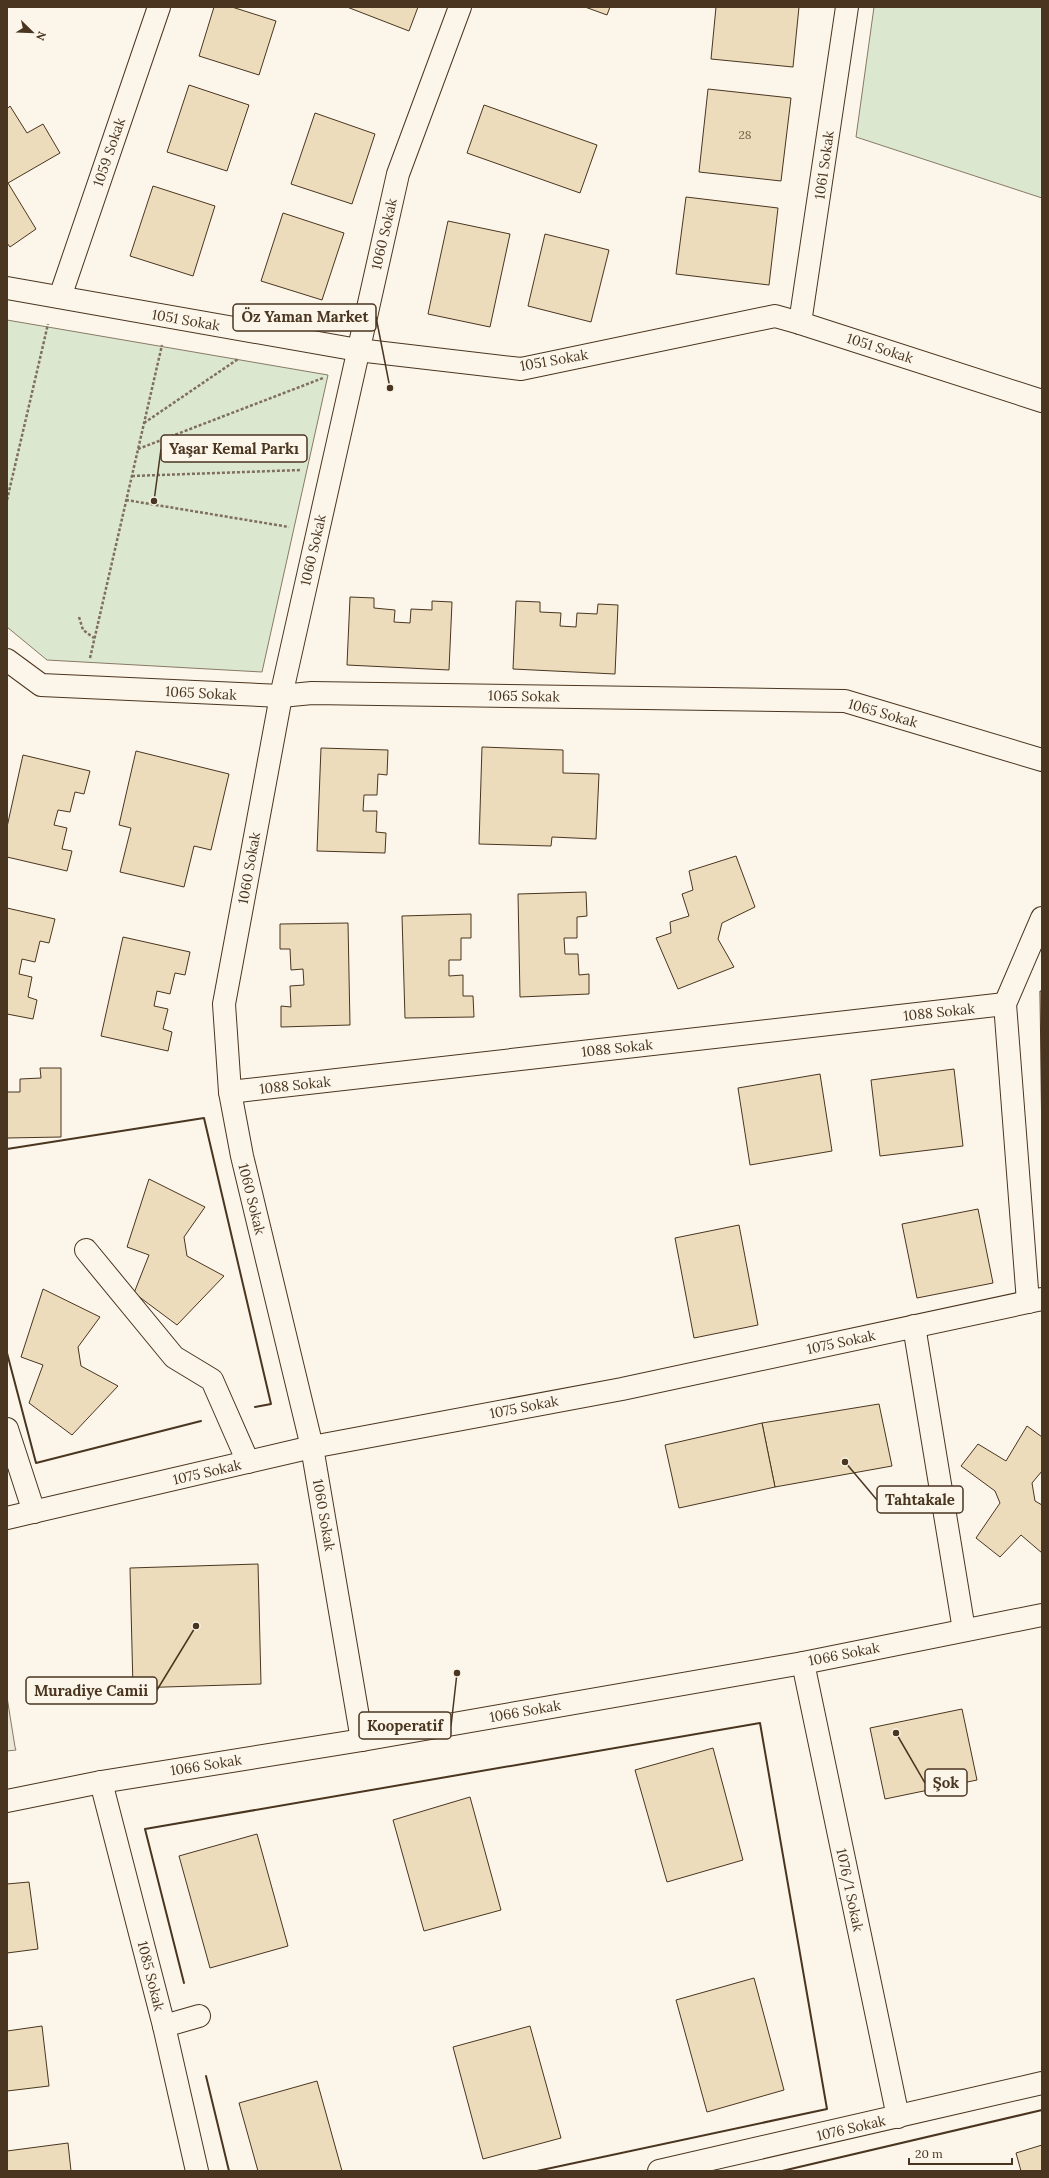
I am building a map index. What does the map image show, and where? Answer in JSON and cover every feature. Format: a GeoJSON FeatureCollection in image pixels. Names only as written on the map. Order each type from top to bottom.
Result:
{"type":"FeatureCollection","features":[{"type":"Feature","properties":{"kind":"street","name":"1059 Sokak"},"geometry":{"type":"LineString","coordinates":[[60,297],[159,7]]}},
{"type":"Feature","properties":{"kind":"street","name":"1060 Sokak"},"geometry":{"type":"LineString","coordinates":[[362,1740],[312,1447],[242,1156],[230,1092],[224,1004],[281,696],[398,174],[460,7]]}},
{"type":"Feature","properties":{"kind":"street","name":"1061 Sokak"},"geometry":{"type":"LineString","coordinates":[[800,323],[847,7]]}},
{"type":"Feature","properties":{"kind":"street","name":"1051 Sokak"},"geometry":{"type":"LineString","coordinates":[[7,288],[358,350],[521,368],[775,316],[1042,401]]}},
{"type":"Feature","properties":{"kind":"street","name":"1065 Sokak"},"geometry":{"type":"LineString","coordinates":[[7,660],[41,685],[281,696],[312,693],[845,701],[1042,760]]}},
{"type":"Feature","properties":{"kind":"street"},"geometry":{"type":"LineString","coordinates":[[1035,1300],[1005,1004],[1042,918]]}},
{"type":"Feature","properties":{"kind":"street","name":"1088 Sokak"},"geometry":{"type":"LineString","coordinates":[[230,1092],[1005,1004]]}},
{"type":"Feature","properties":{"kind":"street"},"geometry":{"type":"LineString","coordinates":[[86,1250],[174,1357],[212,1380],[248,1462]]}},
{"type":"Feature","properties":{"kind":"street","name":"1075 Sokak"},"geometry":{"type":"LineString","coordinates":[[7,1518],[312,1447],[622,1389],[1035,1300]]}},
{"type":"Feature","properties":{"kind":"street"},"geometry":{"type":"LineString","coordinates":[[914,1326],[964,1630]]}},
{"type":"Feature","properties":{"kind":"street"},"geometry":{"type":"LineString","coordinates":[[7,1429],[34,1512]]}},
{"type":"Feature","properties":{"kind":"street","name":"1066 Sokak"},"geometry":{"type":"LineString","coordinates":[[7,1801],[101,1782],[362,1740],[803,1663],[1042,1615]]}},
{"type":"Feature","properties":{"kind":"street","name":"1076/1 Sokak"},"geometry":{"type":"LineString","coordinates":[[803,1663],[898,2117]]}},
{"type":"Feature","properties":{"kind":"street","name":"1085 Sokak"},"geometry":{"type":"LineString","coordinates":[[101,1782],[164,2026],[197,2171]]}},
{"type":"Feature","properties":{"kind":"street"},"geometry":{"type":"LineString","coordinates":[[164,2026],[199,2016]]}},
{"type":"Feature","properties":{"kind":"street","name":"1076 Sokak"},"geometry":{"type":"LineString","coordinates":[[659,2171],[1042,2083]]}},
{"type":"Feature","properties":{"kind":"path"},"geometry":{"type":"LineString","coordinates":[[7,500],[49,321]]}},
{"type":"Feature","properties":{"kind":"path"},"geometry":{"type":"LineString","coordinates":[[89,659],[163,341]]}},
{"type":"Feature","properties":{"kind":"path"},"geometry":{"type":"LineString","coordinates":[[144,423],[245,354]]}},
{"type":"Feature","properties":{"kind":"path"},"geometry":{"type":"LineString","coordinates":[[138,449],[331,375]]}},
{"type":"Feature","properties":{"kind":"path"},"geometry":{"type":"LineString","coordinates":[[132,476],[302,470]]}},
{"type":"Feature","properties":{"kind":"path"},"geometry":{"type":"LineString","coordinates":[[126,500],[297,529]]}},
{"type":"Feature","properties":{"kind":"path"},"geometry":{"type":"LineString","coordinates":[[79,617],[83,630],[94,638]]}},
{"type":"Feature","properties":{"kind":"green space"},"geometry":{"type":"Polygon","coordinates":[[[874,7],[1042,7],[1042,198],[856,137],[874,7]]]}},
{"type":"Feature","properties":{"kind":"green space"},"geometry":{"type":"Polygon","coordinates":[[[7,320],[328,375],[262,672],[47,660],[7,627],[7,320]]]}},
{"type":"Feature","properties":{"kind":"shaded area"},"geometry":{"type":"Polygon","coordinates":[[[7,1697],[16,1750],[7,1751],[7,1697]]]}},
{"type":"Feature","properties":{"kind":"building"},"geometry":{"type":"Polygon","coordinates":[[[214,7],[232,7],[276,21],[259,75],[199,56],[214,7]]]}},
{"type":"Feature","properties":{"kind":"building"},"geometry":{"type":"Polygon","coordinates":[[[347,7],[418,7],[409,31],[347,7]]]}},
{"type":"Feature","properties":{"kind":"building"},"geometry":{"type":"Polygon","coordinates":[[[585,7],[610,7],[607,15],[585,7]]]}},
{"type":"Feature","properties":{"kind":"building"},"geometry":{"type":"Polygon","coordinates":[[[716,7],[799,7],[793,67],[711,59],[716,7]]]}},
{"type":"Feature","properties":{"kind":"building"},"geometry":{"type":"Polygon","coordinates":[[[189,85],[249,105],[227,171],[167,152],[189,85]]]}},
{"type":"Feature","properties":{"kind":"building"},"geometry":{"type":"Polygon","coordinates":[[[708,89],[791,98],[781,181],[699,172],[708,89]]]}},
{"type":"Feature","properties":{"kind":"building"},"geometry":{"type":"Polygon","coordinates":[[[484,105],[597,145],[580,193],[467,153],[484,105]]]}},
{"type":"Feature","properties":{"kind":"building"},"geometry":{"type":"Polygon","coordinates":[[[10,106],[27,133],[43,124],[60,153],[8,183],[36,229],[10,247],[7,243],[7,109],[10,106]]]}},
{"type":"Feature","properties":{"kind":"building"},"geometry":{"type":"Polygon","coordinates":[[[315,113],[375,134],[352,204],[291,184],[315,113]]]}},
{"type":"Feature","properties":{"kind":"building"},"geometry":{"type":"Polygon","coordinates":[[[153,186],[215,206],[193,276],[130,256],[153,186]]]}},
{"type":"Feature","properties":{"kind":"building"},"geometry":{"type":"Polygon","coordinates":[[[686,197],[778,208],[769,285],[676,274],[686,197]]]}},
{"type":"Feature","properties":{"kind":"building"},"geometry":{"type":"Polygon","coordinates":[[[283,213],[344,233],[322,300],[261,281],[283,213]]]}},
{"type":"Feature","properties":{"kind":"building"},"geometry":{"type":"Polygon","coordinates":[[[448,221],[510,234],[490,327],[428,314],[448,221]]]}},
{"type":"Feature","properties":{"kind":"building"},"geometry":{"type":"Polygon","coordinates":[[[545,234],[609,250],[591,322],[528,306],[545,234]]]}},
{"type":"Feature","properties":{"kind":"building"},"geometry":{"type":"Polygon","coordinates":[[[350,597],[374,598],[374,608],[395,610],[394,622],[410,623],[411,609],[432,610],[432,601],[452,602],[449,670],[347,665],[350,597]]]}},
{"type":"Feature","properties":{"kind":"building"},"geometry":{"type":"Polygon","coordinates":[[[516,601],[540,602],[540,612],[561,613],[560,626],[576,627],[577,613],[597,614],[598,604],[618,605],[615,674],[513,669],[516,601]]]}},
{"type":"Feature","properties":{"kind":"building"},"geometry":{"type":"Polygon","coordinates":[[[482,747],[563,750],[563,773],[599,774],[596,839],[552,837],[551,846],[479,844],[482,747]]]}},
{"type":"Feature","properties":{"kind":"building"},"geometry":{"type":"Polygon","coordinates":[[[321,748],[388,750],[387,775],[378,774],[377,795],[364,795],[363,811],[377,811],[376,832],[386,833],[385,853],[317,851],[321,748]]]}},
{"type":"Feature","properties":{"kind":"building"},"geometry":{"type":"Polygon","coordinates":[[[136,751],[229,774],[211,850],[194,846],[184,887],[120,872],[131,828],[119,825],[136,751]]]}},
{"type":"Feature","properties":{"kind":"building"},"geometry":{"type":"Polygon","coordinates":[[[23,755],[90,771],[84,794],[75,792],[70,812],[58,810],[54,825],[67,828],[62,849],[72,851],[67,871],[7,857],[7,827],[23,755]]]}},
{"type":"Feature","properties":{"kind":"building"},"geometry":{"type":"Polygon","coordinates":[[[736,856],[755,907],[722,923],[718,939],[734,967],[678,989],[656,938],[671,933],[670,922],[689,916],[682,894],[693,890],[689,871],[736,856]]]}},
{"type":"Feature","properties":{"kind":"building"},"geometry":{"type":"Polygon","coordinates":[[[586,892],[587,916],[577,917],[577,938],[564,938],[565,954],[578,954],[579,975],[589,974],[589,994],[520,997],[518,894],[586,892]]]}},
{"type":"Feature","properties":{"kind":"building"},"geometry":{"type":"Polygon","coordinates":[[[7,908],[55,919],[49,943],[40,941],[35,962],[22,959],[19,974],[32,977],[28,997],[37,1000],[33,1019],[7,1014],[7,908]]]}},
{"type":"Feature","properties":{"kind":"building"},"geometry":{"type":"Polygon","coordinates":[[[471,914],[471,938],[461,938],[461,960],[449,960],[449,976],[463,975],[463,996],[473,996],[474,1017],[405,1018],[402,916],[471,914]]]}},
{"type":"Feature","properties":{"kind":"building"},"geometry":{"type":"Polygon","coordinates":[[[348,923],[350,1025],[281,1027],[281,1006],[291,1007],[290,986],[304,985],[303,969],[291,970],[290,949],[280,949],[280,924],[348,923]]]}},
{"type":"Feature","properties":{"kind":"building"},"geometry":{"type":"Polygon","coordinates":[[[123,937],[190,952],[185,975],[175,973],[170,994],[157,991],[154,1006],[168,1009],[163,1029],[172,1032],[168,1051],[101,1036],[123,937]]]}},
{"type":"Feature","properties":{"kind":"building"},"geometry":{"type":"Polygon","coordinates":[[[1040,991],[1042,991],[1042,1150],[1040,991]]]}},
{"type":"Feature","properties":{"kind":"building"},"geometry":{"type":"Polygon","coordinates":[[[40,1068],[61,1068],[61,1137],[7,1138],[7,1092],[20,1092],[20,1079],[41,1078],[40,1068]]]}},
{"type":"Feature","properties":{"kind":"building"},"geometry":{"type":"Polygon","coordinates":[[[954,1069],[963,1146],[880,1156],[871,1080],[954,1069]]]}},
{"type":"Feature","properties":{"kind":"building"},"geometry":{"type":"Polygon","coordinates":[[[820,1074],[832,1151],[750,1165],[738,1088],[820,1074]]]}},
{"type":"Feature","properties":{"kind":"building"},"geometry":{"type":"Polygon","coordinates":[[[149,1179],[205,1207],[184,1237],[187,1256],[224,1276],[177,1325],[134,1293],[149,1255],[127,1247],[149,1179]]]}},
{"type":"Feature","properties":{"kind":"building"},"geometry":{"type":"Polygon","coordinates":[[[978,1209],[993,1283],[917,1298],[902,1224],[978,1209]]]}},
{"type":"Feature","properties":{"kind":"building"},"geometry":{"type":"Polygon","coordinates":[[[739,1225],[758,1325],[694,1338],[675,1238],[739,1225]]]}},
{"type":"Feature","properties":{"kind":"building"},"geometry":{"type":"Polygon","coordinates":[[[43,1289],[100,1317],[78,1347],[81,1366],[118,1386],[72,1435],[29,1403],[43,1365],[21,1357],[43,1289]]]}},
{"type":"Feature","properties":{"kind":"building"},"geometry":{"type":"Polygon","coordinates":[[[879,1404],[892,1466],[775,1487],[762,1423],[879,1404]]]}},
{"type":"Feature","properties":{"kind":"building"},"geometry":{"type":"Polygon","coordinates":[[[762,1423],[775,1487],[679,1508],[665,1445],[762,1423]]]}},
{"type":"Feature","properties":{"kind":"building"},"geometry":{"type":"Polygon","coordinates":[[[1027,1426],[1042,1437],[1042,1471],[1032,1483],[1035,1501],[1042,1505],[1042,1553],[1021,1535],[1000,1557],[976,1538],[1000,1503],[995,1491],[961,1466],[978,1444],[1006,1461],[1027,1426]]]}},
{"type":"Feature","properties":{"kind":"building"},"geometry":{"type":"Polygon","coordinates":[[[258,1564],[261,1684],[133,1688],[130,1568],[258,1564]]]}},
{"type":"Feature","properties":{"kind":"building"},"geometry":{"type":"Polygon","coordinates":[[[962,1709],[977,1780],[885,1799],[870,1728],[962,1709]]]}},
{"type":"Feature","properties":{"kind":"building"},"geometry":{"type":"Polygon","coordinates":[[[713,1748],[743,1860],[667,1882],[635,1770],[713,1748]]]}},
{"type":"Feature","properties":{"kind":"building"},"geometry":{"type":"Polygon","coordinates":[[[470,1797],[501,1910],[424,1931],[393,1820],[470,1797]]]}},
{"type":"Feature","properties":{"kind":"building"},"geometry":{"type":"Polygon","coordinates":[[[257,1834],[288,1946],[210,1968],[179,1856],[257,1834]]]}},
{"type":"Feature","properties":{"kind":"building"},"geometry":{"type":"Polygon","coordinates":[[[29,1882],[38,1949],[7,1953],[7,1884],[29,1882]]]}},
{"type":"Feature","properties":{"kind":"building"},"geometry":{"type":"Polygon","coordinates":[[[754,1978],[784,2090],[707,2112],[676,2000],[754,1978]]]}},
{"type":"Feature","properties":{"kind":"building"},"geometry":{"type":"Polygon","coordinates":[[[42,2026],[49,2086],[7,2091],[7,2031],[42,2026]]]}},
{"type":"Feature","properties":{"kind":"building"},"geometry":{"type":"Polygon","coordinates":[[[530,2026],[561,2138],[483,2159],[453,2047],[530,2026]]]}},
{"type":"Feature","properties":{"kind":"building"},"geometry":{"type":"Polygon","coordinates":[[[317,2081],[342,2171],[258,2171],[239,2103],[317,2081]]]}},
{"type":"Feature","properties":{"kind":"building"},"geometry":{"type":"Polygon","coordinates":[[[68,2143],[71,2171],[7,2171],[7,2151],[68,2143]]]}},
{"type":"Feature","properties":{"kind":"building"},"geometry":{"type":"Polygon","coordinates":[[[1042,2145],[1042,2171],[1021,2171],[1016,2153],[1042,2145]]]}},
{"type":"Feature","properties":{"kind":"wall"},"geometry":{"type":"LineString","coordinates":[[7,1149],[204,1118],[271,1404],[255,1407]]}},
{"type":"Feature","properties":{"kind":"wall"},"geometry":{"type":"LineString","coordinates":[[7,1353],[36,1463],[201,1421]]}},
{"type":"Feature","properties":{"kind":"wall"},"geometry":{"type":"LineString","coordinates":[[184,1983],[145,1829],[760,1723],[827,2109],[537,2171]]}},
{"type":"Feature","properties":{"kind":"wall"},"geometry":{"type":"LineString","coordinates":[[206,2076],[229,2171]]}},
{"type":"Feature","properties":{"kind":"wall"},"geometry":{"type":"LineString","coordinates":[[782,2171],[1042,2110]]}},
{"type":"Feature","properties":{"kind":"place","name":"Öz Yaman Market"},"geometry":{"type":"Point","coordinates":[390,388]}},
{"type":"Feature","properties":{"kind":"place","name":"Yaşar Kemal Parkı"},"geometry":{"type":"Point","coordinates":[154,501]}},
{"type":"Feature","properties":{"kind":"place","name":"Tahtakale"},"geometry":{"type":"Point","coordinates":[845,1462]}},
{"type":"Feature","properties":{"kind":"place","name":"Muradiye Camii"},"geometry":{"type":"Point","coordinates":[196,1626]}},
{"type":"Feature","properties":{"kind":"place","name":"Kooperatif"},"geometry":{"type":"Point","coordinates":[457,1673]}},
{"type":"Feature","properties":{"kind":"place","name":"Şok"},"geometry":{"type":"Point","coordinates":[896,1733]}}]}
